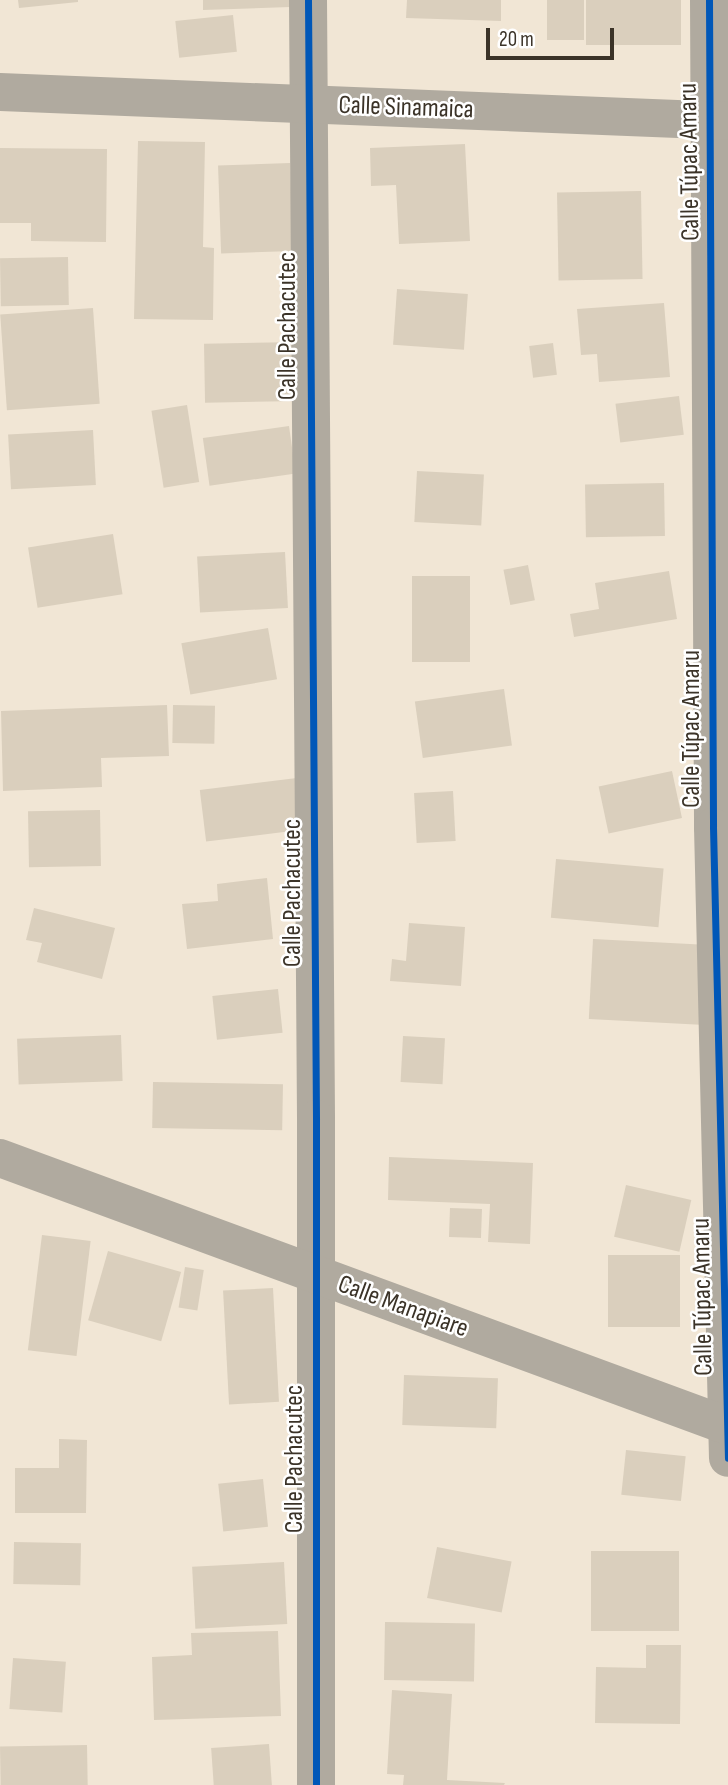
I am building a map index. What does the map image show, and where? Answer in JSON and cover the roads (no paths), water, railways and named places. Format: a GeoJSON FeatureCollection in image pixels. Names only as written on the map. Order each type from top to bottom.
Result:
{"type":"FeatureCollection","features":[{"type":"Feature","properties":{"kind":"street","name":"Calle Pachacutec"},"geometry":{"type":"LineString","coordinates":[[308,0],[316,1275],[316,1785]]}},
{"type":"Feature","properties":{"kind":"street","name":"Calle Túpac Amaru"},"geometry":{"type":"LineString","coordinates":[[709,0],[719,121],[713,827],[728,1458]]}},
{"type":"Feature","properties":{"kind":"street","name":"Calle Sinamaica"},"geometry":{"type":"LineString","coordinates":[[0,92],[719,121]]}},
{"type":"Feature","properties":{"kind":"street","name":"Calle Manapiare"},"geometry":{"type":"LineString","coordinates":[[0,1158],[728,1426]]}}]}
